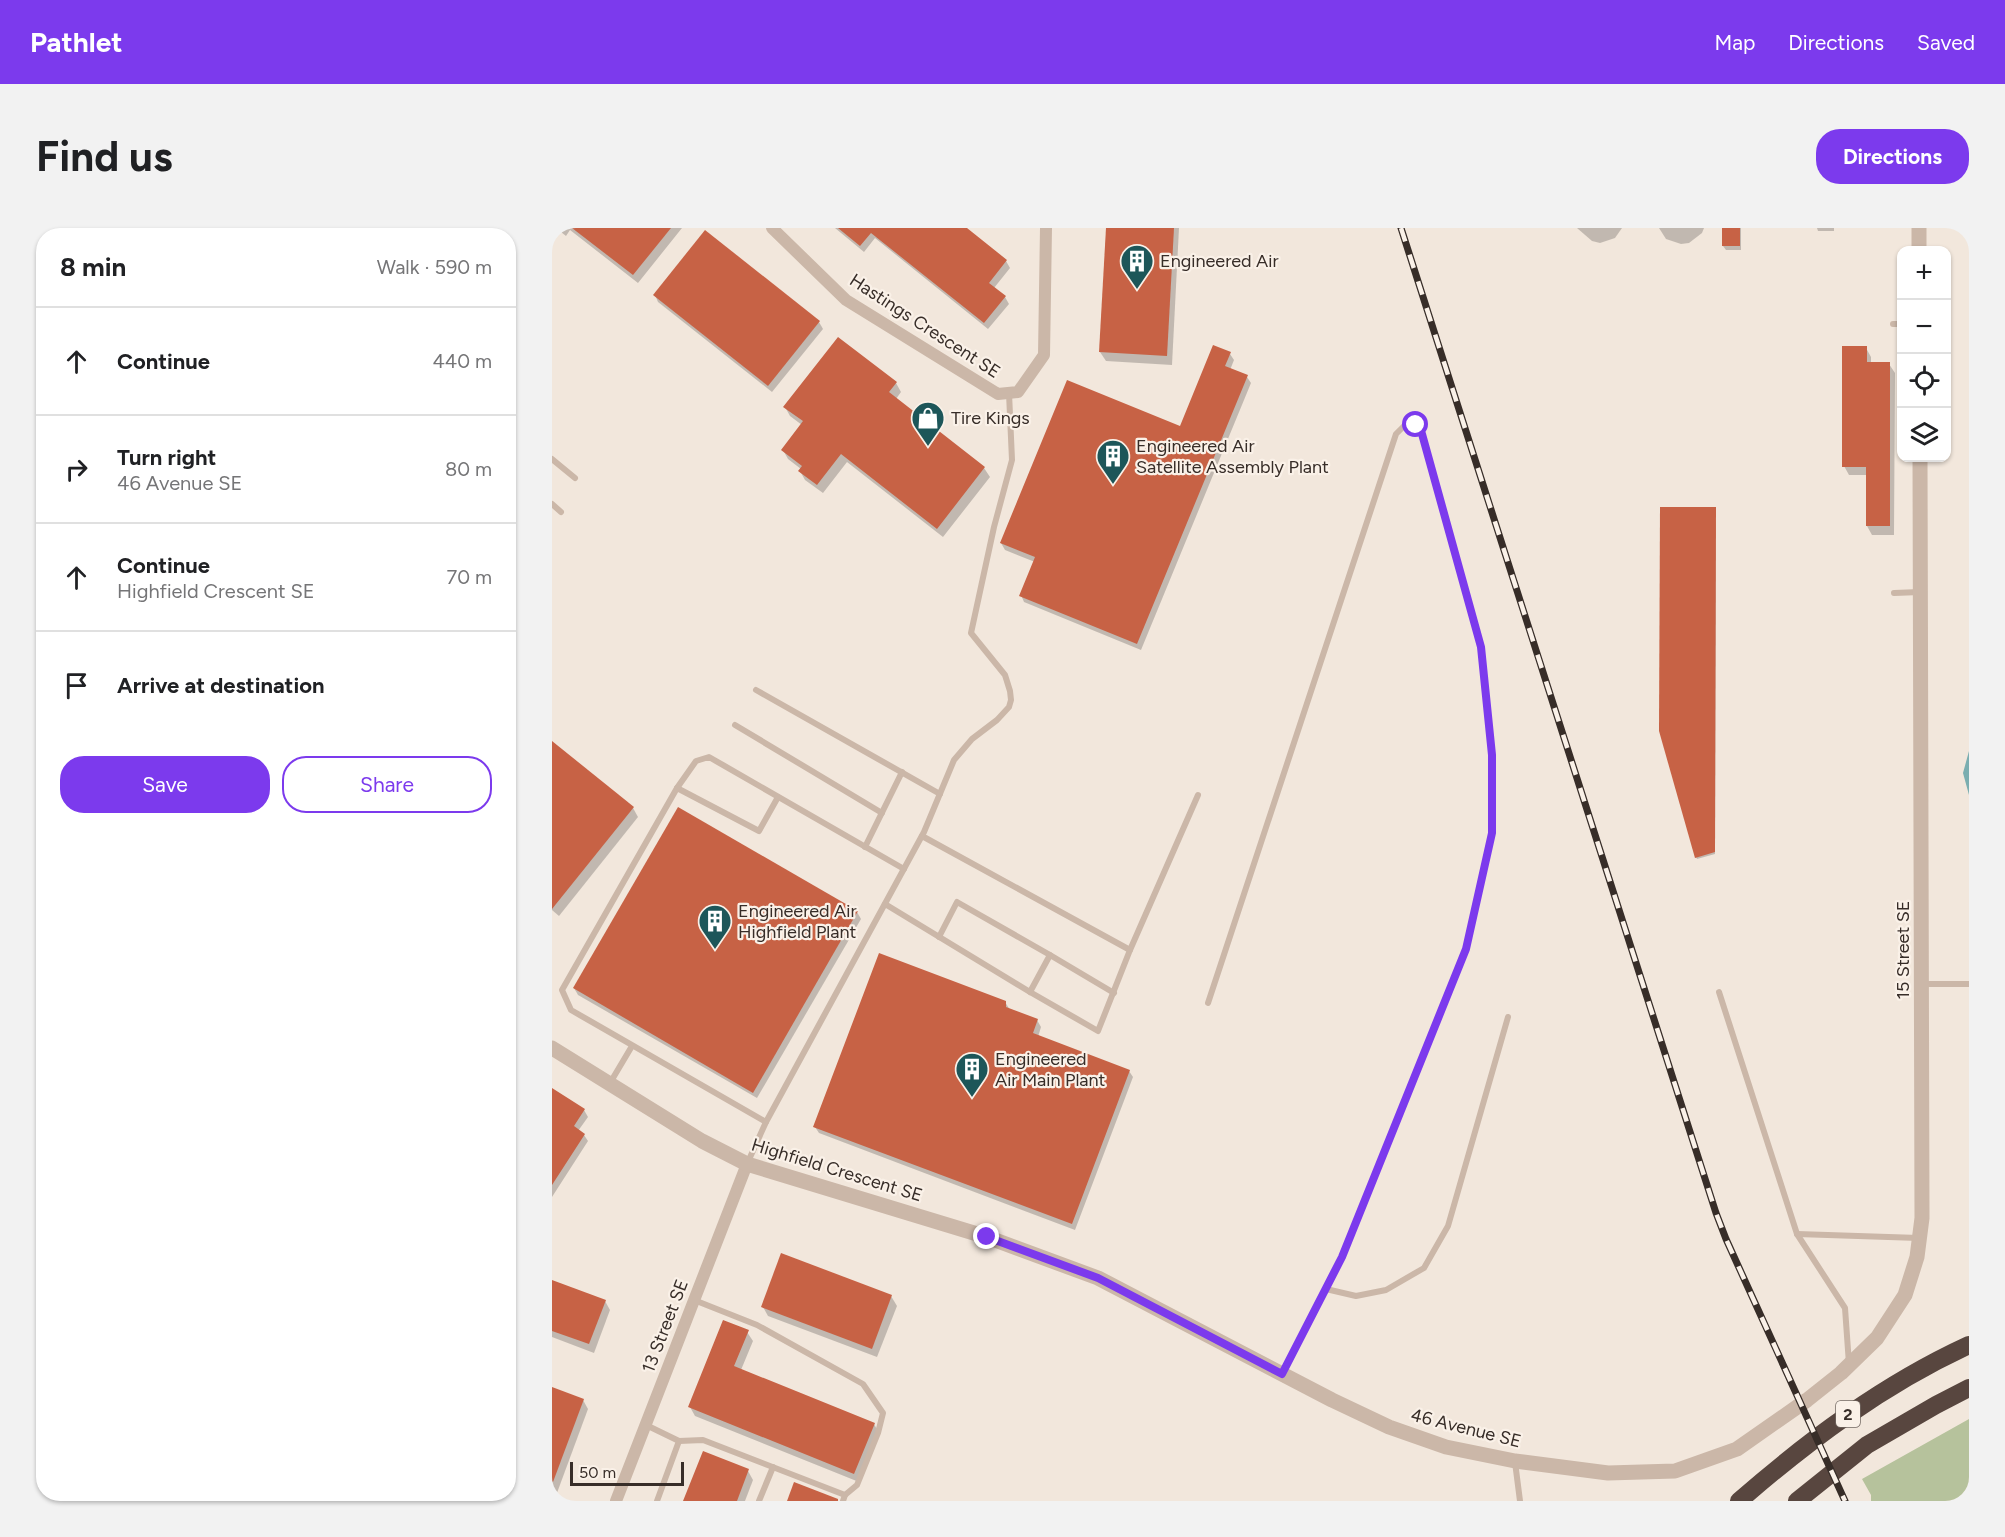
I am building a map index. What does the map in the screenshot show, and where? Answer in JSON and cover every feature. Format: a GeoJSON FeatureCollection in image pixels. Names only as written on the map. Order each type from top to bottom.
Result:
{"type":"FeatureCollection","features":[{"type":"Feature","properties":{"kind":"highway","name":"2"},"geometry":{"type":"LineString","coordinates":[[1739,1501],[1795,1453],[1837,1422],[1912,1375],[1969,1345]]}},
{"type":"Feature","properties":{"kind":"highway","name":"2"},"geometry":{"type":"LineString","coordinates":[[1797,1501],[1867,1445],[1969,1388]]}},
{"type":"Feature","properties":{"kind":"street","name":"Hastings Crescent SE"},"geometry":{"type":"LineString","coordinates":[[772,228],[846,300],[998,394],[1018,392],[1044,354],[1046,228]]}},
{"type":"Feature","properties":{"kind":"street"},"geometry":{"type":"LineString","coordinates":[[1919,228],[1919,246]]}},
{"type":"Feature","properties":{"kind":"street","name":"15 Street SE"},"geometry":{"type":"LineString","coordinates":[[1807,1400],[1877,1338],[1905,1295],[1917,1257],[1920,1238],[1923,984],[1920,462]]}},
{"type":"Feature","properties":{"kind":"street","name":"Highfield Crescent SE"},"geometry":{"type":"LineString","coordinates":[[552,1048],[702,1141],[747,1164],[987,1237],[1098,1278],[1128,1294]]}},
{"type":"Feature","properties":{"kind":"street","name":"13 Street SE"},"geometry":{"type":"LineString","coordinates":[[616,1501],[747,1164]]}},
{"type":"Feature","properties":{"kind":"street","name":"46 Avenue SE"},"geometry":{"type":"LineString","coordinates":[[1128,1294],[1332,1400],[1389,1427],[1446,1447],[1515,1461],[1608,1473],[1676,1471],[1737,1449],[1807,1400]]}},
{"type":"Feature","properties":{"kind":"lane"},"geometry":{"type":"LineString","coordinates":[[747,1164],[766,1122],[922,836],[954,760],[972,739],[997,720],[1011,700],[1005,675],[971,633],[993,527],[1012,460],[1009,393]]}},
{"type":"Feature","properties":{"kind":"lane"},"geometry":{"type":"LineString","coordinates":[[1208,1003],[1396,434],[1407,423],[1416,425],[1422,434],[1481,647],[1492,755],[1492,833],[1466,949],[1342,1257],[1282,1374]]}},
{"type":"Feature","properties":{"kind":"lane"},"geometry":{"type":"LineString","coordinates":[[552,459],[575,478]]}},
{"type":"Feature","properties":{"kind":"lane"},"geometry":{"type":"LineString","coordinates":[[552,504],[561,512]]}},
{"type":"Feature","properties":{"kind":"lane"},"geometry":{"type":"LineString","coordinates":[[1894,592],[1921,592]]}},
{"type":"Feature","properties":{"kind":"lane"},"geometry":{"type":"LineString","coordinates":[[756,690],[940,794]]}},
{"type":"Feature","properties":{"kind":"lane"},"geometry":{"type":"LineString","coordinates":[[735,725],[882,813]]}},
{"type":"Feature","properties":{"kind":"lane"},"geometry":{"type":"LineString","coordinates":[[766,1122],[571,1010],[562,990],[677,788],[696,761],[709,757],[904,869]]}},
{"type":"Feature","properties":{"kind":"lane"},"geometry":{"type":"LineString","coordinates":[[865,847],[902,772]]}},
{"type":"Feature","properties":{"kind":"lane"},"geometry":{"type":"LineString","coordinates":[[677,788],[759,831],[778,797]]}},
{"type":"Feature","properties":{"kind":"lane"},"geometry":{"type":"LineString","coordinates":[[885,904],[1098,1031],[1130,950],[1198,795]]}},
{"type":"Feature","properties":{"kind":"lane"},"geometry":{"type":"LineString","coordinates":[[922,836],[1130,950]]}},
{"type":"Feature","properties":{"kind":"lane"},"geometry":{"type":"LineString","coordinates":[[939,938],[957,902],[1114,993]]}},
{"type":"Feature","properties":{"kind":"lane"},"geometry":{"type":"LineString","coordinates":[[1030,992],[1050,955]]}},
{"type":"Feature","properties":{"kind":"lane"},"geometry":{"type":"LineString","coordinates":[[1923,984],[1969,984]]}},
{"type":"Feature","properties":{"kind":"lane"},"geometry":{"type":"LineString","coordinates":[[1719,992],[1797,1234],[1845,1308],[1849,1365]]}},
{"type":"Feature","properties":{"kind":"lane"},"geometry":{"type":"LineString","coordinates":[[1326,1289],[1356,1296],[1386,1290],[1424,1268],[1448,1226],[1508,1017]]}},
{"type":"Feature","properties":{"kind":"lane"},"geometry":{"type":"LineString","coordinates":[[610,1083],[632,1046]]}},
{"type":"Feature","properties":{"kind":"lane"},"geometry":{"type":"LineString","coordinates":[[1797,1234],[1920,1238]]}},
{"type":"Feature","properties":{"kind":"lane"},"geometry":{"type":"LineString","coordinates":[[646,1425],[679,1440],[703,1440],[844,1498],[857,1485],[878,1433],[883,1413],[863,1384],[757,1324],[694,1300]]}},
{"type":"Feature","properties":{"kind":"lane"},"geometry":{"type":"LineString","coordinates":[[657,1501],[679,1440]]}},
{"type":"Feature","properties":{"kind":"lane"},"geometry":{"type":"LineString","coordinates":[[1515,1461],[1520,1501]]}},
{"type":"Feature","properties":{"kind":"lane"},"geometry":{"type":"LineString","coordinates":[[759,1501],[773,1467]]}},
{"type":"Feature","properties":{"kind":"green space"},"geometry":{"type":"Polygon","coordinates":[[[1969,1419],[1969,1501],[1871,1501],[1871,1495],[1862,1479],[1969,1419]]]}},
{"type":"Feature","properties":{"kind":"water"},"geometry":{"type":"Polygon","coordinates":[[[1969,751],[1969,795],[1963,773],[1969,751]]]}},
{"type":"Feature","properties":{"kind":"building"},"geometry":{"type":"Polygon","coordinates":[[[572,228],[671,228],[633,275],[572,228]]]}},
{"type":"Feature","properties":{"kind":"building"},"geometry":{"type":"Polygon","coordinates":[[[838,228],[967,228],[1007,260],[989,283],[1006,296],[984,323],[871,233],[860,246],[838,228]]]}},
{"type":"Feature","properties":{"kind":"building","name":"Engineered Air"},"geometry":{"type":"Polygon","coordinates":[[[1106,228],[1174,228],[1167,356],[1099,352],[1106,228]]]}},
{"type":"Feature","properties":{"kind":"building"},"geometry":{"type":"Polygon","coordinates":[[[1722,228],[1740,228],[1740,246],[1722,246],[1722,228]]]}},
{"type":"Feature","properties":{"kind":"building"},"geometry":{"type":"Polygon","coordinates":[[[705,230],[820,321],[768,386],[653,295],[705,230]]]}},
{"type":"Feature","properties":{"kind":"building"},"geometry":{"type":"Polygon","coordinates":[[[838,337],[897,382],[889,392],[985,467],[937,529],[841,454],[817,485],[798,471],[802,466],[781,450],[803,421],[783,407],[838,337]]]}},
{"type":"Feature","properties":{"kind":"building","name":"Engineered Air Satellite Assembly Plant"},"geometry":{"type":"Polygon","coordinates":[[[1213,345],[1231,352],[1225,366],[1248,375],[1137,644],[1019,596],[1035,557],[1000,543],[1067,380],[1180,426],[1213,345]]]}},
{"type":"Feature","properties":{"kind":"building"},"geometry":{"type":"Polygon","coordinates":[[[1842,346],[1867,346],[1867,362],[1890,362],[1890,526],[1866,526],[1866,467],[1842,467],[1842,346]]]}},
{"type":"Feature","properties":{"kind":"building"},"geometry":{"type":"Polygon","coordinates":[[[1660,507],[1716,507],[1715,852],[1695,858],[1659,731],[1660,507]]]}},
{"type":"Feature","properties":{"kind":"building"},"geometry":{"type":"Polygon","coordinates":[[[552,741],[634,807],[552,909],[552,741]]]}},
{"type":"Feature","properties":{"kind":"building","name":"Engineered Air Highfield Plant"},"geometry":{"type":"Polygon","coordinates":[[[678,807],[858,911],[753,1093],[573,988],[678,807]]]}},
{"type":"Feature","properties":{"kind":"building","name":"Engineered Air Main Plant"},"geometry":{"type":"Polygon","coordinates":[[[879,953],[1006,1001],[1006,1007],[1038,1019],[1033,1033],[1130,1070],[1072,1224],[813,1127],[879,953]]]}},
{"type":"Feature","properties":{"kind":"building"},"geometry":{"type":"Polygon","coordinates":[[[552,1088],[585,1109],[574,1126],[585,1134],[552,1185],[552,1088]]]}},
{"type":"Feature","properties":{"kind":"building"},"geometry":{"type":"Polygon","coordinates":[[[781,1253],[892,1295],[872,1349],[761,1307],[781,1253]]]}},
{"type":"Feature","properties":{"kind":"building"},"geometry":{"type":"Polygon","coordinates":[[[552,1280],[606,1300],[589,1344],[552,1331],[552,1280]]]}},
{"type":"Feature","properties":{"kind":"building"},"geometry":{"type":"Polygon","coordinates":[[[723,1320],[749,1330],[734,1366],[875,1423],[854,1474],[688,1407],[723,1320]]]}},
{"type":"Feature","properties":{"kind":"building"},"geometry":{"type":"Polygon","coordinates":[[[552,1387],[584,1399],[553,1482],[552,1481],[552,1387]]]}},
{"type":"Feature","properties":{"kind":"building"},"geometry":{"type":"Polygon","coordinates":[[[703,1451],[749,1469],[737,1501],[683,1501],[703,1451]]]}},
{"type":"Feature","properties":{"kind":"building"},"geometry":{"type":"Polygon","coordinates":[[[794,1482],[838,1499],[838,1501],[787,1501],[794,1482]]]}},
{"type":"Feature","properties":{"kind":"railway"},"geometry":{"type":"LineString","coordinates":[[1401,228],[1716,1213],[1845,1501]]}},
{"type":"Feature","properties":{"kind":"place","name":"Engineered Air"},"geometry":{"type":"Point","coordinates":[1137,290]}},
{"type":"Feature","properties":{"kind":"place","name":"Tire Kings"},"geometry":{"type":"Point","coordinates":[928,447]}},
{"type":"Feature","properties":{"kind":"place","name":"Engineered Air Satellite Assembly Plant"},"geometry":{"type":"Point","coordinates":[1113,485]}},
{"type":"Feature","properties":{"kind":"place","name":"Engineered Air Highfield Plant"},"geometry":{"type":"Point","coordinates":[715,950]}},
{"type":"Feature","properties":{"kind":"place","name":"Engineered Air Main Plant"},"geometry":{"type":"Point","coordinates":[972,1098]}},
{"type":"Feature","properties":{"kind":"route"},"geometry":{"type":"LineString","coordinates":[[987,1237],[1098,1278],[1282,1374],[1342,1257],[1466,949],[1492,833],[1492,755],[1481,647],[1422,434],[1416,425]]}}]}
